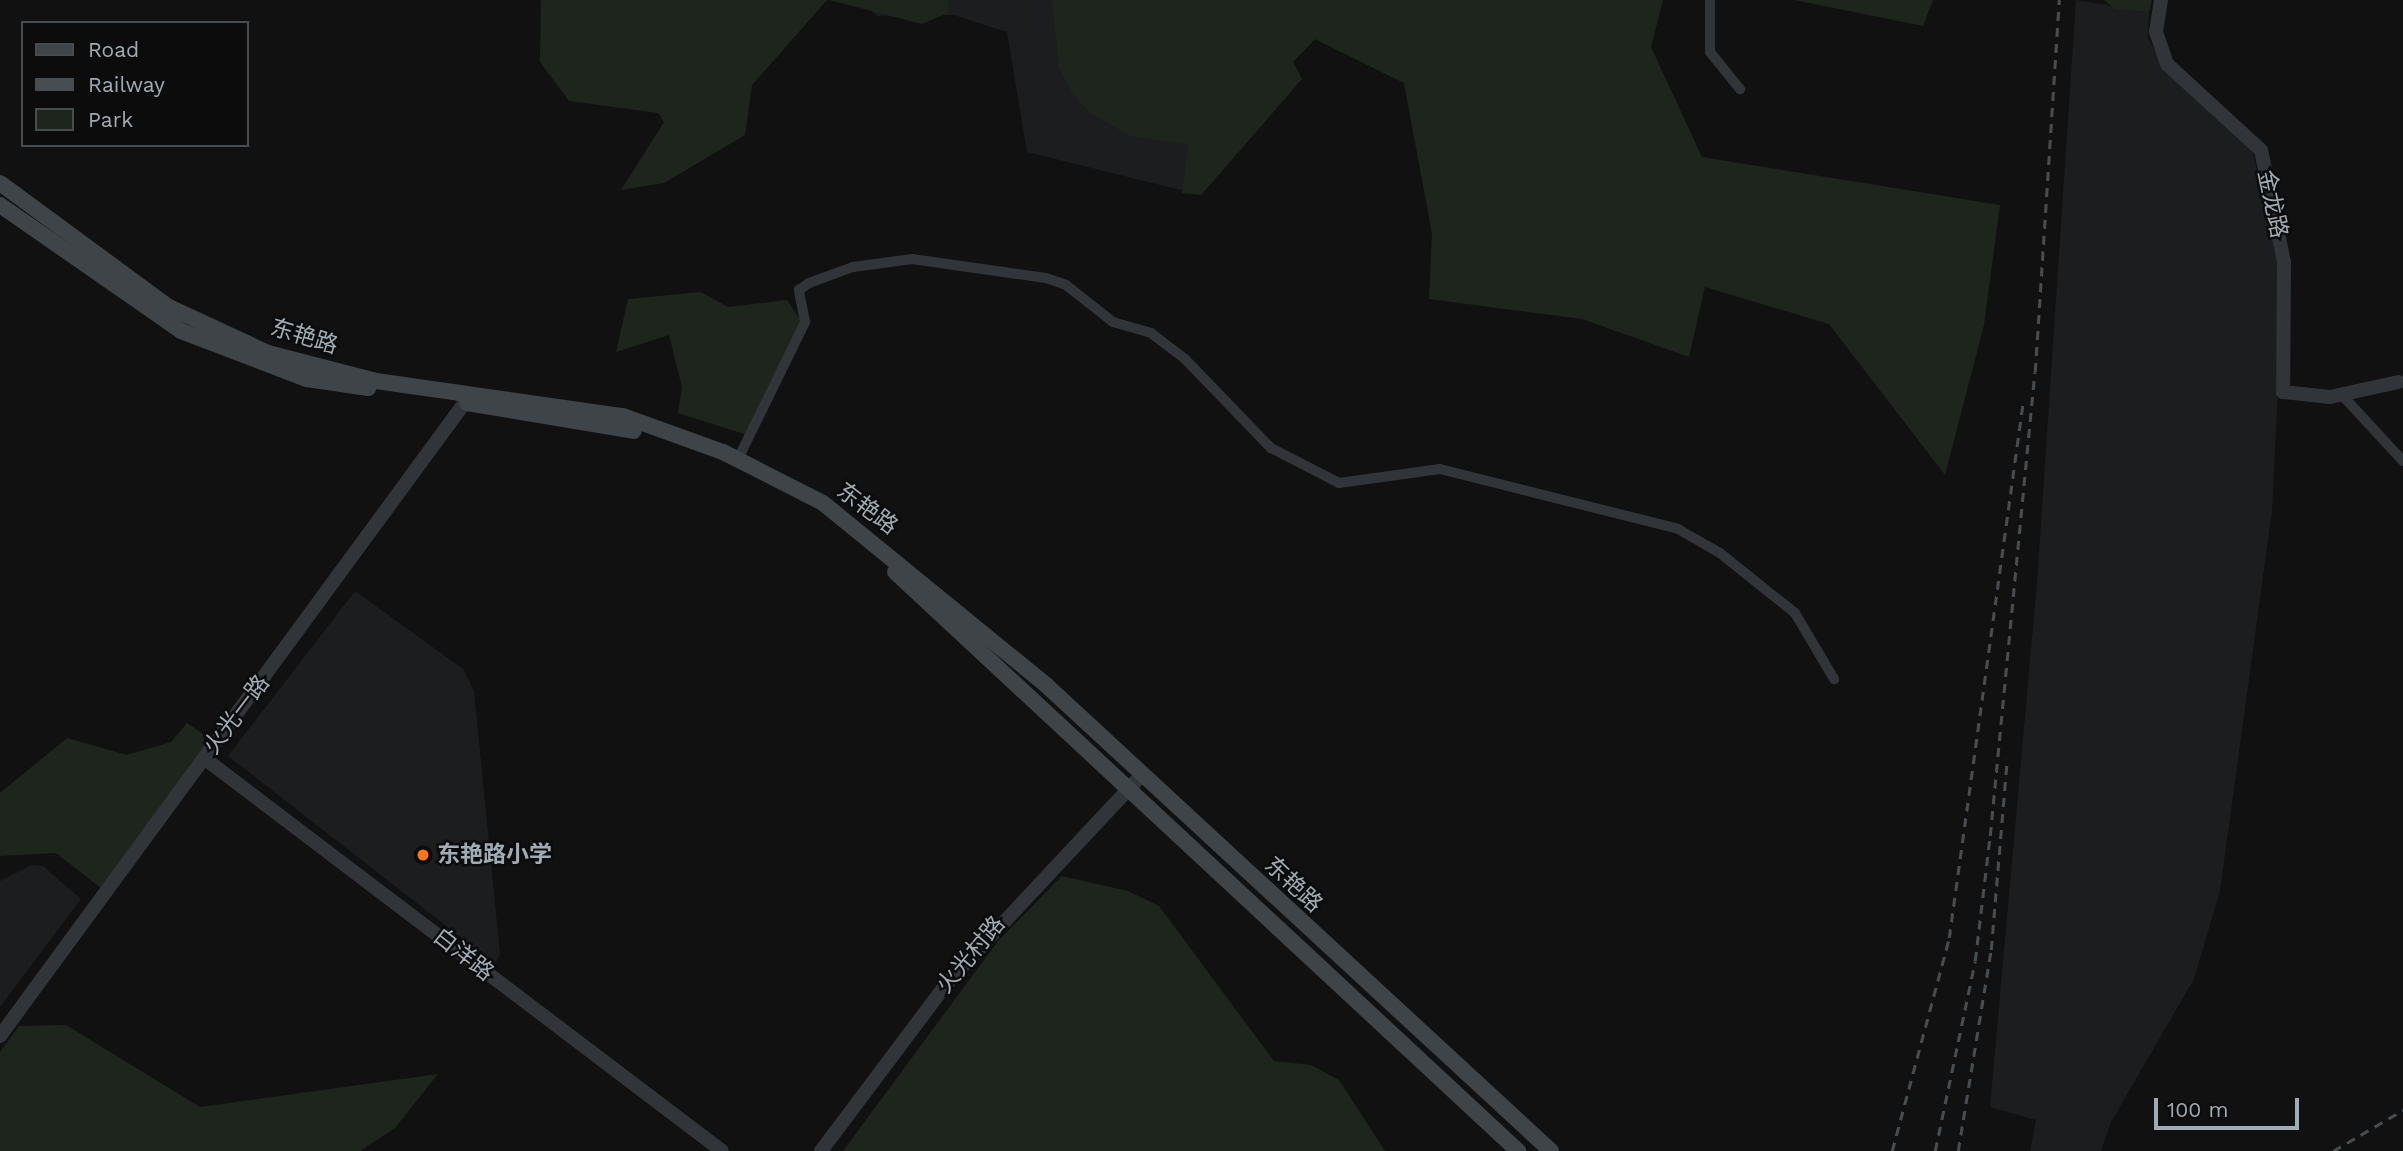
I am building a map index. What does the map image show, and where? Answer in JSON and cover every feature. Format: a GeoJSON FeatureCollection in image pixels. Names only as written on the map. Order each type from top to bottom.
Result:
{"type":"FeatureCollection","features":[{"type":"Feature","properties":{"kind":"main road","name":"东艳路"},"geometry":{"type":"LineString","coordinates":[[0,183],[169,307],[268,353],[376,381],[620,426],[718,461],[821,512],[931,601],[1518,1151]]}},
{"type":"Feature","properties":{"kind":"main road","name":"东艳路"},"geometry":{"type":"LineString","coordinates":[[0,205],[181,331],[307,379],[623,416],[738,459],[823,503],[942,595],[1551,1151]]}},
{"type":"Feature","properties":{"kind":"street"},"geometry":{"type":"LineString","coordinates":[[1710,0],[1710,52],[1740,89]]}},
{"type":"Feature","properties":{"kind":"street","name":"金龙路"},"geometry":{"type":"LineString","coordinates":[[2161,0],[2156,32],[2167,64],[2261,150],[2284,262],[2283,393],[2342,395],[2398,383]]}},
{"type":"Feature","properties":{"kind":"street"},"geometry":{"type":"LineString","coordinates":[[738,459],[805,322],[799,290],[809,283],[853,267],[912,259],[1046,278],[1066,285],[1112,322],[1151,334],[1185,359],[1271,448],[1339,483],[1440,469],[1678,529],[1720,553],[1795,612],[1833,679]]}},
{"type":"Feature","properties":{"kind":"street"},"geometry":{"type":"LineString","coordinates":[[2342,395],[2403,461]]}},
{"type":"Feature","properties":{"kind":"street","name":"火光一路"},"geometry":{"type":"LineString","coordinates":[[0,1036],[469,398]]}},
{"type":"Feature","properties":{"kind":"street","name":"白洋路"},"geometry":{"type":"LineString","coordinates":[[204,758],[722,1151]]}},
{"type":"Feature","properties":{"kind":"street","name":"火光村路"},"geometry":{"type":"LineString","coordinates":[[821,1151],[948,982],[1142,775]]}},
{"type":"Feature","properties":{"kind":"shaded area"},"geometry":{"type":"Polygon","coordinates":[[[858,0],[1550,0],[1432,233],[1404,83],[1315,39],[1293,62],[1302,79],[1201,195],[1027,152],[1007,32],[954,15],[877,16],[858,0]]]}},
{"type":"Feature","properties":{"kind":"shaded area"},"geometry":{"type":"Polygon","coordinates":[[[2076,0],[2149,12],[2148,38],[2167,73],[2251,145],[2280,270],[2278,388],[2272,511],[2220,891],[2194,979],[2111,1122],[2101,1151],[2030,1151],[2036,1120],[1990,1107],[2037,583],[2076,0]]]}},
{"type":"Feature","properties":{"kind":"shaded area","name":"东艳路小学"},"geometry":{"type":"Polygon","coordinates":[[[355,591],[463,669],[474,691],[500,954],[495,964],[228,756],[355,591]]]}},
{"type":"Feature","properties":{"kind":"shaded area"},"geometry":{"type":"Polygon","coordinates":[[[32,865],[43,866],[81,899],[0,1007],[0,881],[32,865]]]}},
{"type":"Feature","properties":{"kind":"green space"},"geometry":{"type":"Polygon","coordinates":[[[541,0],[827,0],[752,85],[745,135],[664,183],[621,190],[664,122],[658,113],[569,101],[540,62],[541,0]]]}},
{"type":"Feature","properties":{"kind":"green space"},"geometry":{"type":"Polygon","coordinates":[[[829,0],[948,0],[948,13],[922,24],[829,0]]]}},
{"type":"Feature","properties":{"kind":"green space"},"geometry":{"type":"Polygon","coordinates":[[[1052,0],[1663,0],[1651,47],[1702,157],[2000,205],[1984,325],[1945,475],[1829,324],[1705,287],[1689,357],[1582,319],[1429,299],[1432,233],[1404,83],[1315,39],[1293,62],[1302,79],[1201,195],[1182,193],[1188,144],[1130,136],[1089,112],[1073,94],[1059,68],[1052,0]]]}},
{"type":"Feature","properties":{"kind":"green space"},"geometry":{"type":"Polygon","coordinates":[[[1794,0],[1933,0],[1923,26],[1794,0]]]}},
{"type":"Feature","properties":{"kind":"green space"},"geometry":{"type":"Polygon","coordinates":[[[2104,0],[2152,0],[2149,12],[2115,9],[2104,0]]]}},
{"type":"Feature","properties":{"kind":"green space"},"geometry":{"type":"Polygon","coordinates":[[[701,292],[728,307],[787,300],[801,321],[747,435],[678,413],[682,387],[669,335],[616,352],[628,299],[701,292]]]}},
{"type":"Feature","properties":{"kind":"green space"},"geometry":{"type":"Polygon","coordinates":[[[187,723],[203,734],[206,747],[101,888],[56,853],[0,856],[0,793],[67,738],[127,755],[171,742],[187,723]]]}},
{"type":"Feature","properties":{"kind":"green space"},"geometry":{"type":"Polygon","coordinates":[[[1062,876],[1128,891],[1159,906],[1274,1061],[1311,1065],[1339,1080],[1385,1151],[843,1151],[998,941],[1062,876]]]}},
{"type":"Feature","properties":{"kind":"green space"},"geometry":{"type":"Polygon","coordinates":[[[66,1025],[200,1107],[438,1074],[395,1128],[360,1151],[0,1151],[0,1052],[19,1026],[66,1025]]]}},
{"type":"Feature","properties":{"kind":"railway"},"geometry":{"type":"LineString","coordinates":[[1935,1151],[1975,961],[1990,836],[2035,372],[2059,0]]}},
{"type":"Feature","properties":{"kind":"railway"},"geometry":{"type":"LineString","coordinates":[[1892,1151],[1949,938],[2023,402]]}},
{"type":"Feature","properties":{"kind":"railway"},"geometry":{"type":"LineString","coordinates":[[1958,1151],[1991,950],[2007,759]]}},
{"type":"Feature","properties":{"kind":"railway"},"geometry":{"type":"LineString","coordinates":[[2333,1151],[2403,1110]]}},
{"type":"Feature","properties":{"kind":"place","name":"东艳路小学"},"geometry":{"type":"Point","coordinates":[423,855]}}]}
